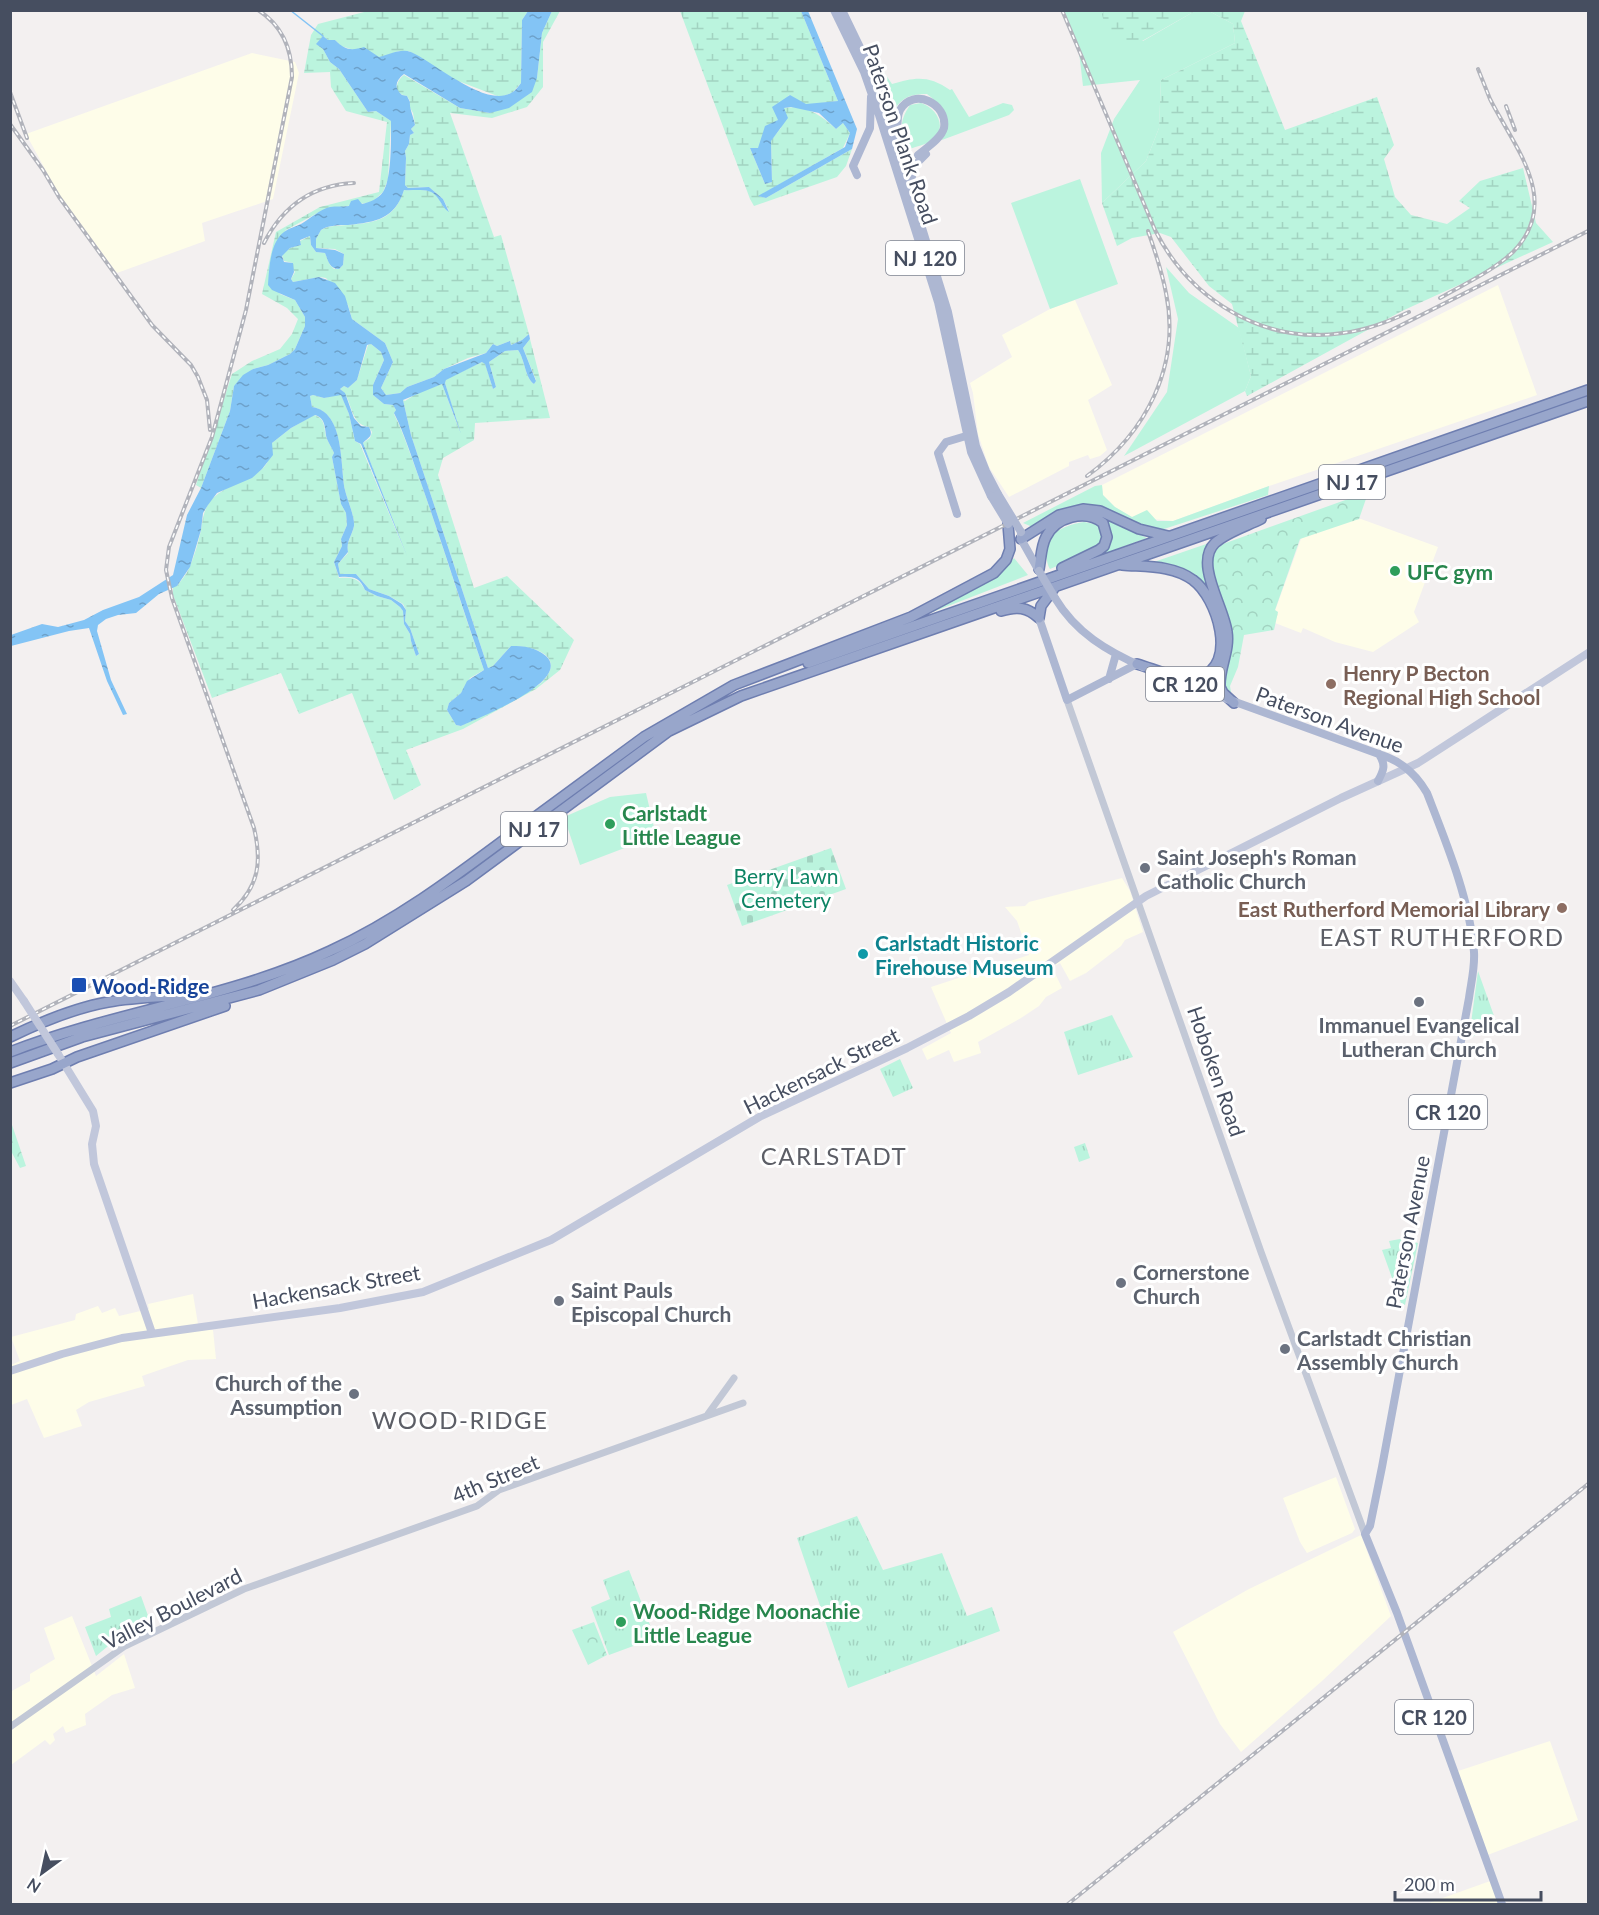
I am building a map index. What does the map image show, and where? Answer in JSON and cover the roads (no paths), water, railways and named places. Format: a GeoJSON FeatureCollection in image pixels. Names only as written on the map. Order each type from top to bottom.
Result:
{"type":"FeatureCollection","features":[{"type":"Feature","properties":{"kind":"highway","name":"NJ 17"},"geometry":{"type":"LineString","coordinates":[[10,1052],[77,1028],[256,981],[306,962],[377,927],[451,880],[644,736],[699,704],[775,674],[1588,390]]}},
{"type":"Feature","properties":{"kind":"highway","name":"NJ 17"},"geometry":{"type":"LineString","coordinates":[[10,1063],[82,1037],[236,997],[288,979],[365,944],[435,902],[669,731],[741,696],[1588,401]]}},
{"type":"Feature","properties":{"kind":"highway"},"geometry":{"type":"LineString","coordinates":[[1234,703],[1220,687],[1228,634],[1208,570],[1208,554],[1212,546],[1219,541],[1292,503]]}},
{"type":"Feature","properties":{"kind":"highway"},"geometry":{"type":"LineString","coordinates":[[699,704],[734,685],[911,617],[994,573],[1001,567],[1017,537],[1059,515],[1083,509],[1100,511],[1139,529],[1170,536]]}},
{"type":"Feature","properties":{"kind":"highway"},"geometry":{"type":"LineString","coordinates":[[1016,590],[1101,548],[1107,537],[1103,523],[1084,515],[1066,519],[1057,524],[1045,539],[1039,570]]}},
{"type":"Feature","properties":{"kind":"highway"},"geometry":{"type":"LineString","coordinates":[[1008,524],[1017,537]]}},
{"type":"Feature","properties":{"kind":"highway"},"geometry":{"type":"LineString","coordinates":[[1117,565],[1169,569],[1192,580],[1208,596],[1220,625],[1219,655],[1215,665],[1208,673],[1190,678],[1181,677],[1137,664]]}},
{"type":"Feature","properties":{"kind":"highway"},"geometry":{"type":"LineString","coordinates":[[949,623],[975,619],[1014,608],[1027,609],[1039,618],[1041,606],[1055,586]]}},
{"type":"Feature","properties":{"kind":"highway"},"geometry":{"type":"LineString","coordinates":[[10,1083],[76,1057],[231,1004],[288,979]]}},
{"type":"Feature","properties":{"kind":"highway"},"geometry":{"type":"LineString","coordinates":[[10,1037],[38,1024],[105,1002],[217,993]]}},
{"type":"Feature","properties":{"kind":"main road","name":"Paterson Plank Road"},"geometry":{"type":"LineString","coordinates":[[834,10],[870,89],[938,302],[966,436],[974,460],[1017,537],[1039,570]]}},
{"type":"Feature","properties":{"kind":"main road","name":"Paterson Plank Road"},"geometry":{"type":"LineString","coordinates":[[842,10],[874,79],[910,187],[948,312],[976,446],[994,495],[1008,524]]}},
{"type":"Feature","properties":{"kind":"main road"},"geometry":{"type":"LineString","coordinates":[[857,175],[854,171],[854,163],[870,125],[870,89]]}},
{"type":"Feature","properties":{"kind":"main road"},"geometry":{"type":"LineString","coordinates":[[897,148],[900,110],[912,100],[928,100],[940,110],[944,128],[938,138],[918,155]]}},
{"type":"Feature","properties":{"kind":"main road"},"geometry":{"type":"LineString","coordinates":[[910,187],[915,165],[932,150]]}},
{"type":"Feature","properties":{"kind":"main road"},"geometry":{"type":"LineString","coordinates":[[957,514],[938,453],[940,447],[946,442],[966,436]]}},
{"type":"Feature","properties":{"kind":"main road","name":"Paterson Avenue"},"geometry":{"type":"LineString","coordinates":[[1039,570],[1066,615],[1099,645],[1137,664],[1234,703],[1379,754],[1407,767],[1427,793],[1465,903],[1472,931],[1474,957],[1469,998],[1388,1434],[1370,1526],[1365,1534]]}},
{"type":"Feature","properties":{"kind":"main road","name":"Hoboken Road"},"geometry":{"type":"LineString","coordinates":[[1039,618],[1067,700]]}},
{"type":"Feature","properties":{"kind":"main road","name":"Hackensack Street"},"geometry":{"type":"LineString","coordinates":[[10,1371],[103,1342],[152,1332],[340,1308],[423,1292],[545,1242],[761,1116],[907,1048],[969,1016],[1009,992],[1138,902],[1216,859],[1418,763],[1588,653]]}},
{"type":"Feature","properties":{"kind":"main road"},"geometry":{"type":"LineString","coordinates":[[1109,679],[1116,654]]}},
{"type":"Feature","properties":{"kind":"main road"},"geometry":{"type":"LineString","coordinates":[[1067,700],[1137,664]]}},
{"type":"Feature","properties":{"kind":"main road"},"geometry":{"type":"LineString","coordinates":[[1378,781],[1384,762],[1379,754]]}},
{"type":"Feature","properties":{"kind":"main road"},"geometry":{"type":"LineString","coordinates":[[10,981],[93,1111],[96,1126],[92,1151],[94,1164],[152,1332]]}},
{"type":"Feature","properties":{"kind":"main road","name":"CR 120"},"geometry":{"type":"LineString","coordinates":[[1365,1534],[1397,1613],[1502,1905]]}},
{"type":"Feature","properties":{"kind":"street","name":"Hoboken Road"},"geometry":{"type":"LineString","coordinates":[[1067,700],[1261,1252],[1365,1534]]}},
{"type":"Feature","properties":{"kind":"street"},"geometry":{"type":"LineString","coordinates":[[706,1416],[734,1378]]}},
{"type":"Feature","properties":{"kind":"street","name":"4th Street"},"geometry":{"type":"LineString","coordinates":[[330,1558],[477,1506],[499,1490],[743,1403]]}},
{"type":"Feature","properties":{"kind":"street","name":"Valley Boulevard"},"geometry":{"type":"LineString","coordinates":[[10,1727],[125,1646],[244,1588],[330,1558]]}},
{"type":"Feature","properties":{"kind":"water"},"geometry":{"type":"Polygon","coordinates":[[[528,11],[552,11],[542,33],[537,78],[532,92],[509,108],[490,113],[460,108],[404,74],[397,82],[398,90],[402,95],[407,96],[410,102],[415,125],[411,129],[414,133],[410,135],[405,151],[405,185],[408,188],[429,187],[443,199],[449,212],[430,192],[404,190],[395,207],[383,217],[321,230],[316,239],[316,248],[335,250],[344,254],[343,265],[339,269],[331,266],[325,253],[316,252],[311,245],[310,236],[300,240],[301,245],[290,248],[282,256],[284,262],[293,263],[294,272],[291,279],[293,282],[319,277],[335,283],[345,296],[352,319],[385,343],[393,362],[381,388],[386,395],[400,393],[407,387],[434,377],[444,369],[486,353],[493,344],[497,346],[510,341],[511,345],[529,334],[530,339],[523,348],[536,381],[534,384],[529,378],[518,350],[505,351],[489,362],[496,387],[493,389],[485,364],[482,362],[446,380],[461,434],[442,384],[403,400],[411,435],[488,668],[493,666],[511,646],[525,647],[546,656],[551,666],[546,676],[520,697],[461,726],[456,725],[447,710],[449,703],[461,693],[467,681],[484,670],[421,483],[394,413],[396,410],[393,405],[384,404],[373,395],[373,385],[384,360],[381,352],[371,344],[367,345],[357,380],[348,388],[344,386],[340,389],[345,393],[354,418],[361,426],[369,427],[370,436],[363,443],[407,556],[361,444],[355,441],[349,414],[341,395],[324,398],[310,396],[312,407],[323,411],[336,429],[345,490],[353,518],[354,526],[348,542],[348,552],[338,564],[340,574],[356,574],[369,589],[389,596],[402,604],[406,610],[405,621],[410,628],[419,654],[416,656],[400,607],[391,600],[365,590],[361,582],[355,578],[339,577],[334,562],[342,546],[341,539],[347,525],[346,513],[341,504],[332,457],[334,453],[327,439],[322,419],[315,415],[291,428],[272,443],[273,455],[252,478],[217,493],[203,513],[201,530],[190,567],[177,586],[159,594],[136,613],[118,615],[98,625],[97,631],[111,680],[127,714],[123,715],[107,681],[89,628],[11,646],[11,635],[42,624],[58,627],[84,620],[103,610],[139,597],[173,575],[187,515],[201,488],[230,411],[234,386],[243,375],[253,369],[268,365],[290,354],[295,349],[305,326],[305,317],[295,300],[272,290],[268,285],[271,257],[276,242],[286,231],[322,210],[349,206],[351,201],[358,199],[362,204],[383,192],[388,178],[391,121],[376,111],[368,112],[339,69],[330,62],[323,49],[316,44],[323,36],[328,40],[335,40],[348,49],[364,47],[379,57],[399,51],[411,52],[474,89],[500,96],[512,92],[521,83],[522,20],[528,11]]]}},
{"type":"Feature","properties":{"kind":"water"},"geometry":{"type":"Polygon","coordinates":[[[801,11],[808,11],[857,129],[852,149],[766,198],[758,196],[845,147],[850,133],[843,123],[836,129],[819,113],[791,107],[784,108],[788,118],[771,141],[772,182],[765,184],[750,148],[758,148],[765,126],[778,120],[772,107],[790,95],[806,104],[838,101],[801,11]]]}},
{"type":"Feature","properties":{"kind":"waterway"},"geometry":{"type":"LineString","coordinates":[[290,10],[323,36]]}},
{"type":"Feature","properties":{"kind":"railway"},"geometry":{"type":"LineString","coordinates":[[233,910],[248,892],[256,873],[258,852],[254,828],[172,598],[166,570],[169,547],[212,437],[246,310],[292,77],[288,48],[280,31],[267,16],[258,10]]}},
{"type":"Feature","properties":{"kind":"railway"},"geometry":{"type":"LineString","coordinates":[[1062,10],[1155,230],[1170,255],[1209,297],[1232,312],[1258,324],[1285,332],[1314,335],[1360,330],[1409,312]]}},
{"type":"Feature","properties":{"kind":"railway"},"geometry":{"type":"LineString","coordinates":[[1440,298],[1487,271],[1513,252],[1527,233],[1534,213],[1534,194],[1529,174],[1490,99],[1478,69]]}},
{"type":"Feature","properties":{"kind":"railway"},"geometry":{"type":"LineString","coordinates":[[10,92],[27,138]]}},
{"type":"Feature","properties":{"kind":"railway"},"geometry":{"type":"LineString","coordinates":[[1506,106],[1515,130]]}},
{"type":"Feature","properties":{"kind":"railway"},"geometry":{"type":"LineString","coordinates":[[10,124],[59,197],[152,325],[191,365],[207,400],[210,430]]}},
{"type":"Feature","properties":{"kind":"railway"},"geometry":{"type":"LineString","coordinates":[[264,243],[280,218],[300,200],[325,188],[354,183]]}},
{"type":"Feature","properties":{"kind":"railway"},"geometry":{"type":"LineString","coordinates":[[1087,476],[1126,440],[1154,396],[1163,372],[1168,346],[1169,320],[1166,293],[1148,231]]}},
{"type":"Feature","properties":{"kind":"railway"},"geometry":{"type":"LineString","coordinates":[[10,1026],[1588,231]]}},
{"type":"Feature","properties":{"kind":"railway"},"geometry":{"type":"LineString","coordinates":[[1068,1904],[1588,1484]]}},
{"type":"Feature","properties":{"kind":"place","name":"UFC gym"},"geometry":{"type":"Point","coordinates":[1395,571]}},
{"type":"Feature","properties":{"kind":"place","name":"Henry P Becton Regional High School"},"geometry":{"type":"Point","coordinates":[1331,684]}},
{"type":"Feature","properties":{"kind":"place","name":"Carlstadt Little League"},"geometry":{"type":"Point","coordinates":[610,824]}},
{"type":"Feature","properties":{"kind":"place","name":"Saint Joseph's Roman Catholic Church"},"geometry":{"type":"Point","coordinates":[1145,868]}},
{"type":"Feature","properties":{"kind":"place","name":"East Rutherford Memorial Library"},"geometry":{"type":"Point","coordinates":[1562,908]}},
{"type":"Feature","properties":{"kind":"place","name":"Carlstadt Historic Firehouse Museum"},"geometry":{"type":"Point","coordinates":[863,954]}},
{"type":"Feature","properties":{"kind":"place","name":"Wood-Ridge"},"geometry":{"type":"Point","coordinates":[79,985]}},
{"type":"Feature","properties":{"kind":"place","name":"Immanuel Evangelical Lutheran Church"},"geometry":{"type":"Point","coordinates":[1419,1002]}},
{"type":"Feature","properties":{"kind":"place","name":"Cornerstone Church"},"geometry":{"type":"Point","coordinates":[1121,1283]}},
{"type":"Feature","properties":{"kind":"place","name":"Saint Pauls Episcopal Church"},"geometry":{"type":"Point","coordinates":[559,1301]}},
{"type":"Feature","properties":{"kind":"place","name":"Carlstadt Christian Assembly Church"},"geometry":{"type":"Point","coordinates":[1285,1349]}},
{"type":"Feature","properties":{"kind":"place","name":"Church of the Assumption"},"geometry":{"type":"Point","coordinates":[354,1394]}},
{"type":"Feature","properties":{"kind":"place","name":"Wood-Ridge Moonachie Little League"},"geometry":{"type":"Point","coordinates":[621,1622]}},
{"type":"Feature","properties":{"kind":"district","name":"EAST RUTHERFORD"},"geometry":{"type":"Point","coordinates":[1442,936]}},
{"type":"Feature","properties":{"kind":"district","name":"CARLSTADT"},"geometry":{"type":"Point","coordinates":[834,1155]}},
{"type":"Feature","properties":{"kind":"district","name":"WOOD-RIDGE"},"geometry":{"type":"Point","coordinates":[460,1419]}},
{"type":"Feature","properties":{"kind":"park label","name":"Berry Lawn Cemetery"},"geometry":{"type":"Point","coordinates":[786,887]}}]}
